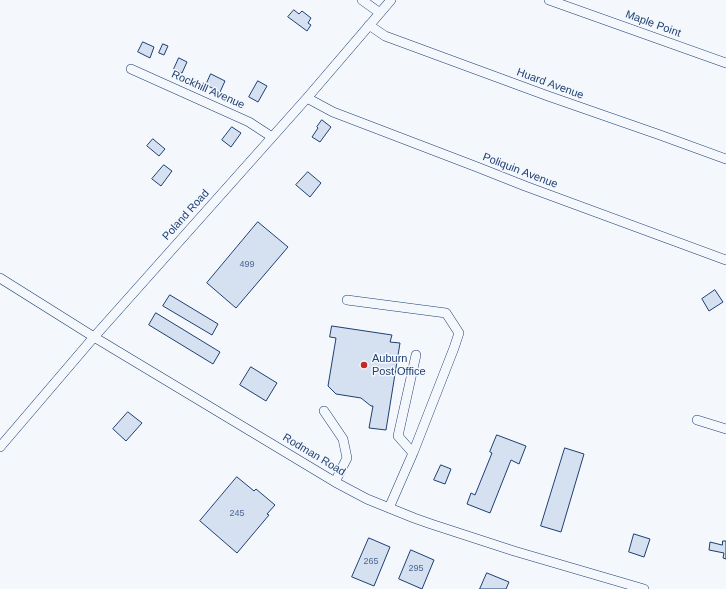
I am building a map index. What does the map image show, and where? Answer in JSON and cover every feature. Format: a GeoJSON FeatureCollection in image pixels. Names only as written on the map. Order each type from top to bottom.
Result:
{"type":"FeatureCollection","features":[{"type":"Feature","properties":{"kind":"street"},"geometry":{"type":"LineString","coordinates":[[362,0],[380,13]]}},
{"type":"Feature","properties":{"kind":"street","name":"Poland Road"},"geometry":{"type":"LineString","coordinates":[[0,447],[94,337],[272,138],[391,0]]}},
{"type":"Feature","properties":{"kind":"street","name":"Maple Point"},"geometry":{"type":"LineString","coordinates":[[548,0],[726,63]]}},
{"type":"Feature","properties":{"kind":"street","name":"Huard Avenue"},"geometry":{"type":"LineString","coordinates":[[369,26],[385,36],[726,159]]}},
{"type":"Feature","properties":{"kind":"street","name":"Rockhill Avenue"},"geometry":{"type":"LineString","coordinates":[[131,69],[249,122],[272,138]]}},
{"type":"Feature","properties":{"kind":"street","name":"Poliquin Avenue"},"geometry":{"type":"LineString","coordinates":[[307,98],[333,112],[525,186],[726,260]]}},
{"type":"Feature","properties":{"kind":"street","name":"Rodman Road"},"geometry":{"type":"LineString","coordinates":[[0,278],[94,337],[335,482],[367,499],[431,524],[514,551],[644,589]]}},
{"type":"Feature","properties":{"kind":"street"},"geometry":{"type":"LineString","coordinates":[[347,300],[446,313],[459,333],[413,453],[389,508]]}},
{"type":"Feature","properties":{"kind":"street"},"geometry":{"type":"LineString","coordinates":[[413,453],[398,436],[416,355]]}},
{"type":"Feature","properties":{"kind":"street"},"geometry":{"type":"LineString","coordinates":[[324,411],[343,439],[347,458],[335,482]]}},
{"type":"Feature","properties":{"kind":"street"},"geometry":{"type":"LineString","coordinates":[[697,420],[726,429]]}},
{"type":"Feature","properties":{"kind":"building"},"geometry":{"type":"Polygon","coordinates":[[[294,10],[299,14],[302,11],[311,18],[308,23],[311,25],[307,31],[288,17],[294,10]]]}},
{"type":"Feature","properties":{"kind":"building"},"geometry":{"type":"Polygon","coordinates":[[[143,42],[154,47],[150,58],[138,52],[143,42]]]}},
{"type":"Feature","properties":{"kind":"building"},"geometry":{"type":"Polygon","coordinates":[[[163,44],[168,46],[164,55],[159,53],[163,44]]]}},
{"type":"Feature","properties":{"kind":"building"},"geometry":{"type":"Polygon","coordinates":[[[179,58],[187,62],[182,73],[174,69],[179,58]]]}},
{"type":"Feature","properties":{"kind":"building"},"geometry":{"type":"Polygon","coordinates":[[[211,74],[225,81],[220,92],[206,85],[211,74]]]}},
{"type":"Feature","properties":{"kind":"building"},"geometry":{"type":"Polygon","coordinates":[[[258,81],[267,86],[258,102],[249,97],[258,81]]]}},
{"type":"Feature","properties":{"kind":"building"},"geometry":{"type":"Polygon","coordinates":[[[322,120],[331,127],[320,142],[312,137],[322,120]]]}},
{"type":"Feature","properties":{"kind":"building"},"geometry":{"type":"Polygon","coordinates":[[[232,127],[241,133],[231,147],[222,140],[232,127]]]}},
{"type":"Feature","properties":{"kind":"building"},"geometry":{"type":"Polygon","coordinates":[[[153,139],[165,149],[159,156],[147,146],[153,139]]]}},
{"type":"Feature","properties":{"kind":"building"},"geometry":{"type":"Polygon","coordinates":[[[164,165],[172,171],[161,186],[152,179],[164,165]]]}},
{"type":"Feature","properties":{"kind":"building"},"geometry":{"type":"Polygon","coordinates":[[[308,172],[321,183],[310,197],[296,185],[308,172]]]}},
{"type":"Feature","properties":{"kind":"building"},"geometry":{"type":"Polygon","coordinates":[[[258,222],[288,247],[236,308],[207,283],[258,222]]]}},
{"type":"Feature","properties":{"kind":"building"},"geometry":{"type":"Polygon","coordinates":[[[715,290],[723,302],[709,311],[702,299],[715,290]]]}},
{"type":"Feature","properties":{"kind":"building"},"geometry":{"type":"Polygon","coordinates":[[[170,295],[218,324],[212,335],[163,306],[170,295]]]}},
{"type":"Feature","properties":{"kind":"building"},"geometry":{"type":"Polygon","coordinates":[[[156,313],[220,352],[213,364],[149,325],[156,313]]]}},
{"type":"Feature","properties":{"kind":"building","name":"Auburn Post Office"},"geometry":{"type":"Polygon","coordinates":[[[332,326],[392,335],[390,342],[400,343],[386,430],[369,428],[373,406],[361,398],[336,394],[328,386],[336,338],[330,337],[332,326]]]}},
{"type":"Feature","properties":{"kind":"building"},"geometry":{"type":"Polygon","coordinates":[[[251,367],[277,383],[266,401],[240,385],[251,367]]]}},
{"type":"Feature","properties":{"kind":"building"},"geometry":{"type":"Polygon","coordinates":[[[128,412],[142,423],[126,441],[113,429],[128,412]]]}},
{"type":"Feature","properties":{"kind":"building"},"geometry":{"type":"Polygon","coordinates":[[[497,435],[526,446],[519,464],[511,460],[490,513],[467,504],[471,493],[475,495],[492,453],[490,452],[497,435]]]}},
{"type":"Feature","properties":{"kind":"building"},"geometry":{"type":"Polygon","coordinates":[[[565,448],[584,454],[561,532],[541,526],[565,448]]]}},
{"type":"Feature","properties":{"kind":"building"},"geometry":{"type":"Polygon","coordinates":[[[441,465],[451,469],[445,484],[434,480],[441,465]]]}},
{"type":"Feature","properties":{"kind":"building"},"geometry":{"type":"Polygon","coordinates":[[[237,477],[254,491],[256,489],[275,505],[267,514],[269,515],[237,553],[200,521],[237,477]]]}},
{"type":"Feature","properties":{"kind":"building"},"geometry":{"type":"Polygon","coordinates":[[[634,534],[650,539],[644,557],[629,552],[634,534]]]}},
{"type":"Feature","properties":{"kind":"building"},"geometry":{"type":"Polygon","coordinates":[[[369,538],[390,547],[374,586],[352,577],[369,538]]]}},
{"type":"Feature","properties":{"kind":"building"},"geometry":{"type":"Polygon","coordinates":[[[723,541],[726,541],[726,559],[723,558],[724,553],[709,550],[710,542],[722,545],[723,541]]]}},
{"type":"Feature","properties":{"kind":"building"},"geometry":{"type":"Polygon","coordinates":[[[411,550],[434,560],[422,589],[399,579],[411,550]]]}},
{"type":"Feature","properties":{"kind":"building"},"geometry":{"type":"Polygon","coordinates":[[[487,573],[509,582],[506,589],[480,589],[487,573]]]}},
{"type":"Feature","properties":{"kind":"place","name":"Auburn Post Office"},"geometry":{"type":"Point","coordinates":[364,365]}}]}
